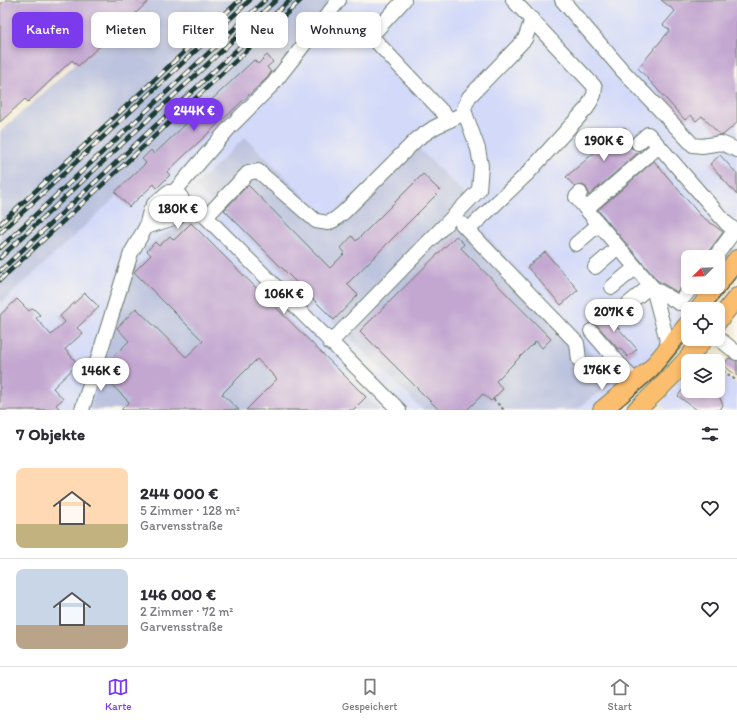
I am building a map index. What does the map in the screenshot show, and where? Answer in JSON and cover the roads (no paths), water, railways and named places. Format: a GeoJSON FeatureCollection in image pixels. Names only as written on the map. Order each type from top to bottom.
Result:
{"type":"FeatureCollection","features":[{"type":"Feature","properties":{"kind":"main road"},"geometry":{"type":"LineString","coordinates":[[725,275],[737,259]]}},
{"type":"Feature","properties":{"kind":"main road"},"geometry":{"type":"LineString","coordinates":[[704,302],[711,294]]}},
{"type":"Feature","properties":{"kind":"main road"},"geometry":{"type":"LineString","coordinates":[[725,312],[737,297]]}},
{"type":"Feature","properties":{"kind":"main road"},"geometry":{"type":"LineString","coordinates":[[602,410],[636,383],[681,333]]}},
{"type":"Feature","properties":{"kind":"main road"},"geometry":{"type":"LineString","coordinates":[[636,410],[680,369],[698,346]]}},
{"type":"Feature","properties":{"kind":"street"},"geometry":{"type":"LineString","coordinates":[[84,409],[131,253],[146,227],[150,210],[163,194],[174,192],[230,127],[273,84],[339,0]]}},
{"type":"Feature","properties":{"kind":"street"},"geometry":{"type":"LineString","coordinates":[[404,0],[371,36],[450,120]]}},
{"type":"Feature","properties":{"kind":"street"},"geometry":{"type":"LineString","coordinates":[[468,230],[527,174],[587,108],[594,95],[595,86],[513,0]]}},
{"type":"Feature","properties":{"kind":"street"},"geometry":{"type":"LineString","coordinates":[[562,0],[623,71],[693,144],[702,146],[720,143],[737,150]]}},
{"type":"Feature","properties":{"kind":"street"},"geometry":{"type":"LineString","coordinates":[[330,343],[455,217],[479,190],[481,166],[474,133],[465,113],[466,102],[469,97],[525,39],[532,19]]}},
{"type":"Feature","properties":{"kind":"street"},"geometry":{"type":"LineString","coordinates":[[206,217],[252,170],[258,171],[316,221],[328,223],[344,212],[418,139],[435,127],[465,113]]}},
{"type":"Feature","properties":{"kind":"street"},"geometry":{"type":"LineString","coordinates":[[638,143],[648,134],[726,223],[736,231],[720,250]]}},
{"type":"Feature","properties":{"kind":"street"},"geometry":{"type":"LineString","coordinates":[[586,209],[659,146]]}},
{"type":"Feature","properties":{"kind":"street"},"geometry":{"type":"LineString","coordinates":[[146,227],[177,216],[182,210],[184,205],[181,197],[174,192]]}},
{"type":"Feature","properties":{"kind":"street"},"geometry":{"type":"LineString","coordinates":[[580,193],[576,197],[653,288],[679,303],[686,294]]}},
{"type":"Feature","properties":{"kind":"street"},"geometry":{"type":"LineString","coordinates":[[184,205],[192,206],[206,217],[393,408]]}},
{"type":"Feature","properties":{"kind":"street"},"geometry":{"type":"LineString","coordinates":[[455,217],[577,343],[579,360]]}},
{"type":"Feature","properties":{"kind":"street"},"geometry":{"type":"LineString","coordinates":[[576,244],[599,224]]}},
{"type":"Feature","properties":{"kind":"street"},"geometry":{"type":"LineString","coordinates":[[595,267],[618,247]]}},
{"type":"Feature","properties":{"kind":"street"},"geometry":{"type":"LineString","coordinates":[[612,287],[635,268]]}},
{"type":"Feature","properties":{"kind":"street"},"geometry":{"type":"LineString","coordinates":[[628,304],[644,291],[653,288]]}},
{"type":"Feature","properties":{"kind":"street"},"geometry":{"type":"LineString","coordinates":[[653,288],[669,348]]}},
{"type":"Feature","properties":{"kind":"street"},"geometry":{"type":"LineString","coordinates":[[591,331],[636,383]]}},
{"type":"Feature","properties":{"kind":"street"},"geometry":{"type":"LineString","coordinates":[[725,343],[737,352]]}},
{"type":"Feature","properties":{"kind":"tram line"},"geometry":{"type":"LineString","coordinates":[[716,302],[737,276]]}},
{"type":"Feature","properties":{"kind":"tram line"},"geometry":{"type":"LineString","coordinates":[[617,410],[657,375],[681,346]]}},
{"type":"Feature","properties":{"kind":"railway"},"geometry":{"type":"LineString","coordinates":[[0,224],[240,0]]}},
{"type":"Feature","properties":{"kind":"railway"},"geometry":{"type":"LineString","coordinates":[[0,233],[250,0]]}},
{"type":"Feature","properties":{"kind":"railway"},"geometry":{"type":"LineString","coordinates":[[0,248],[265,0]]}},
{"type":"Feature","properties":{"kind":"railway"},"geometry":{"type":"LineString","coordinates":[[0,258],[276,0]]}},
{"type":"Feature","properties":{"kind":"railway"},"geometry":{"type":"LineString","coordinates":[[0,271],[290,0]]}},
{"type":"Feature","properties":{"kind":"railway"},"geometry":{"type":"LineString","coordinates":[[0,280],[301,0]]}}]}
